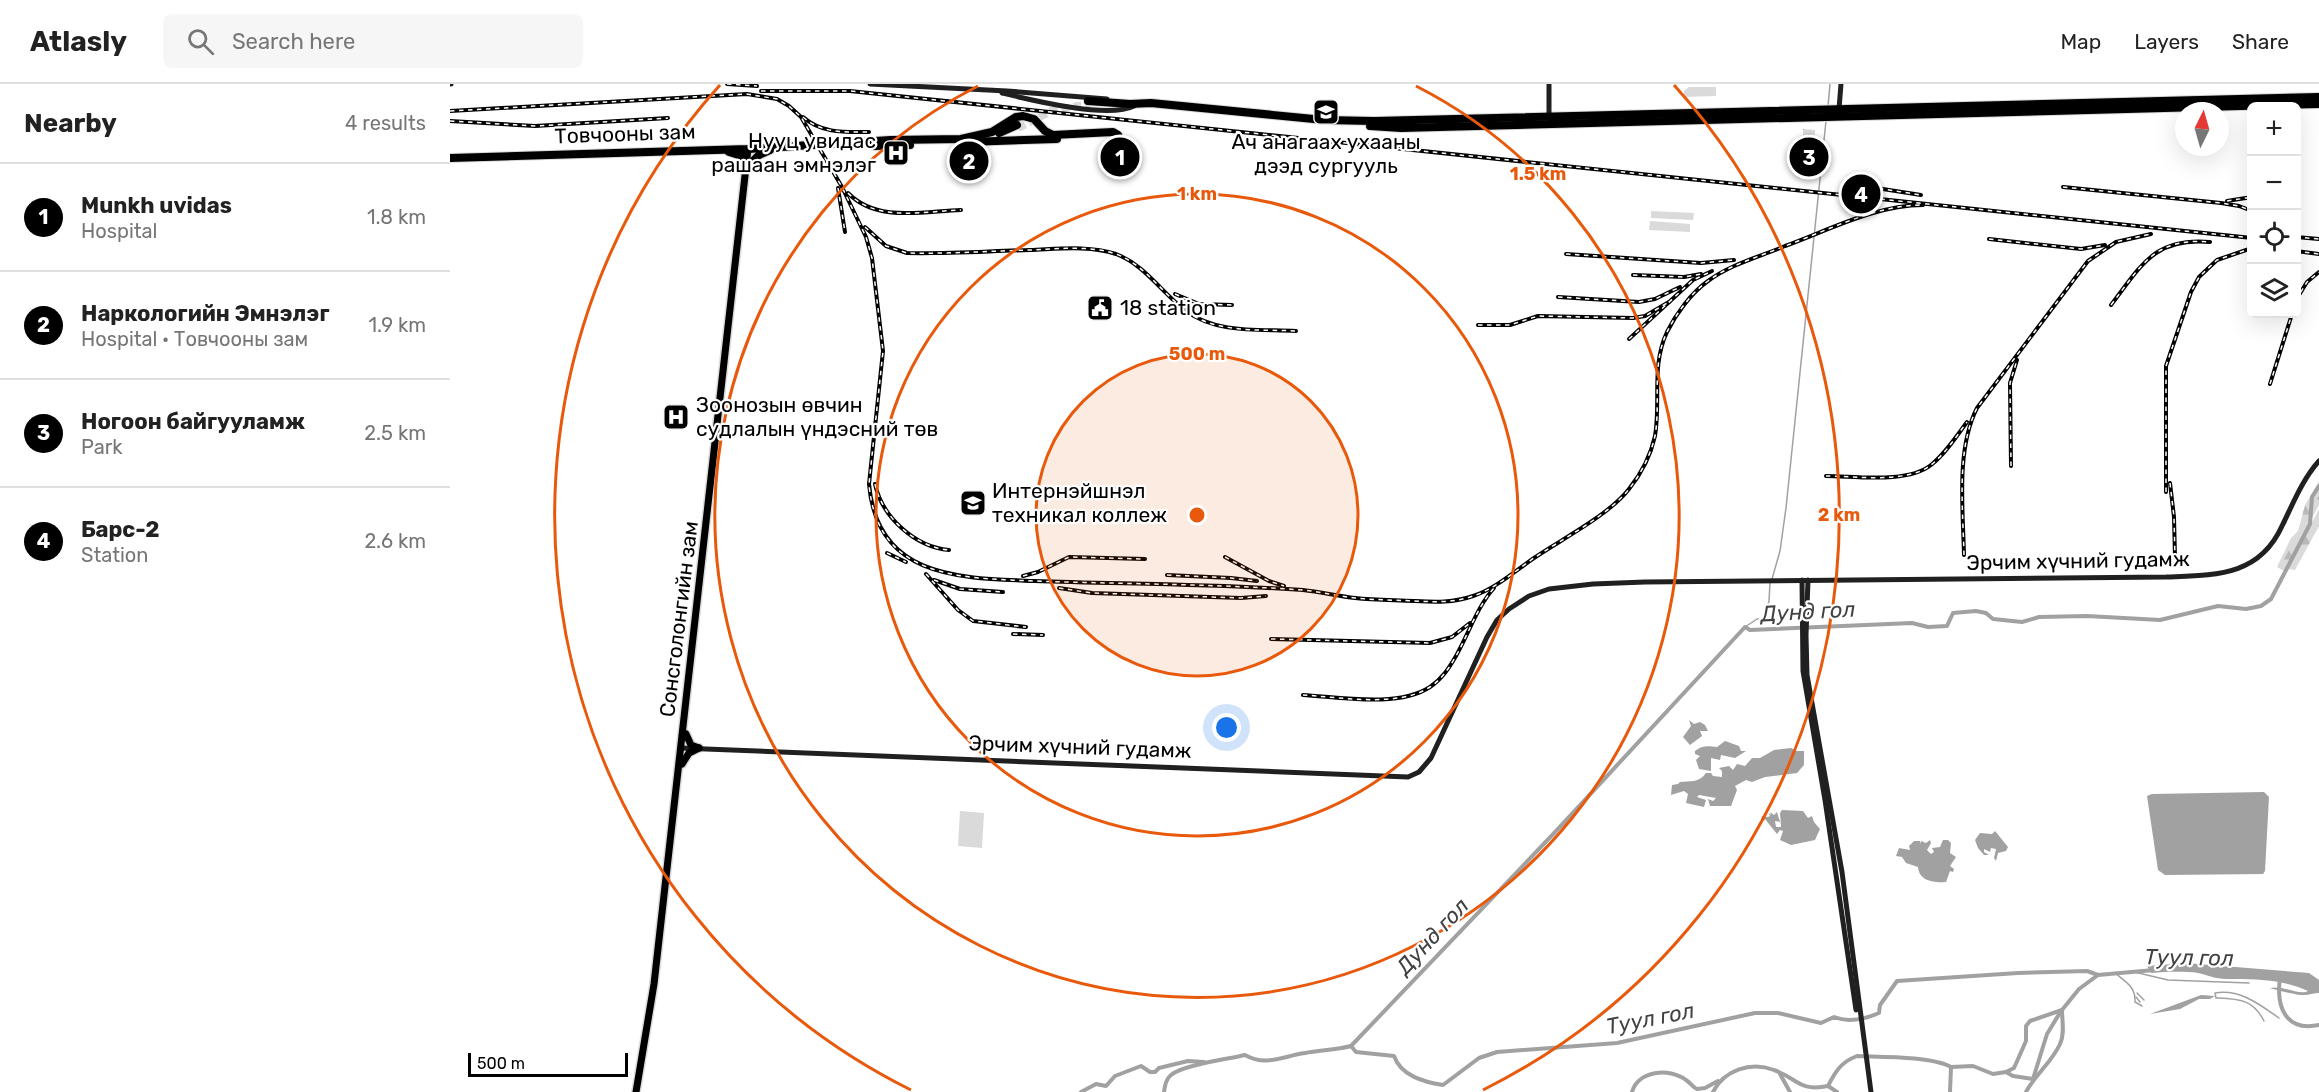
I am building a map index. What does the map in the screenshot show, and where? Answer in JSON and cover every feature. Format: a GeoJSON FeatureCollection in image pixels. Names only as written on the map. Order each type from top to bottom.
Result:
{"type":"FeatureCollection","features":[{"type":"Feature","properties":{"kind":"highway"},"geometry":{"type":"LineString","coordinates":[[1089,102],[1401,124],[2263,101],[2319,97]]}},
{"type":"Feature","properties":{"kind":"highway"},"geometry":{"type":"LineString","coordinates":[[2263,101],[2319,104]]}},
{"type":"Feature","properties":{"kind":"highway","name":"Товчооны зам"},"geometry":{"type":"LineString","coordinates":[[450,160],[729,152],[978,139],[1016,117],[1023,116],[1032,118],[1053,135],[1116,134],[978,139],[750,150],[450,160]]}},
{"type":"Feature","properties":{"kind":"highway"},"geometry":{"type":"LineString","coordinates":[[978,139],[1018,127]]}},
{"type":"Feature","properties":{"kind":"highway"},"geometry":{"type":"LineString","coordinates":[[729,152],[742,156],[749,164],[759,155],[770,150]]}},
{"type":"Feature","properties":{"kind":"main road"},"geometry":{"type":"LineString","coordinates":[[870,84],[1026,92],[1139,105]]}},
{"type":"Feature","properties":{"kind":"main road"},"geometry":{"type":"LineString","coordinates":[[1550,84],[1550,120]]}},
{"type":"Feature","properties":{"kind":"main road"},"geometry":{"type":"LineString","coordinates":[[1836,112],[1841,84]]}},
{"type":"Feature","properties":{"kind":"main road"},"geometry":{"type":"LineString","coordinates":[[997,92],[1034,102],[1105,110],[1128,109],[1139,105]]}},
{"type":"Feature","properties":{"kind":"main road"},"geometry":{"type":"LineString","coordinates":[[1024,99],[1028,97],[1026,92]]}},
{"type":"Feature","properties":{"kind":"main road"},"geometry":{"type":"LineString","coordinates":[[1034,102],[1031,97],[1035,93]]}},
{"type":"Feature","properties":{"kind":"main road","name":"Сонсголонгийн зам"},"geometry":{"type":"LineString","coordinates":[[641,1092],[657,984],[682,748],[686,734],[750,150]]}},
{"type":"Feature","properties":{"kind":"main road","name":"Сонсголонгийн зам"},"geometry":{"type":"LineString","coordinates":[[636,1092],[654,984],[749,164]]}},
{"type":"Feature","properties":{"kind":"main road","name":"Эрчим хүчний гудамж"},"geometry":{"type":"LineString","coordinates":[[682,748],[1408,777],[1419,772],[1431,758],[1492,629],[1509,609],[1526,597],[1549,589],[1593,584],[1769,580],[2166,577],[2230,573],[2252,562],[2269,547],[2281,529],[2302,485],[2319,461]]}},
{"type":"Feature","properties":{"kind":"main road"},"geometry":{"type":"LineString","coordinates":[[1805,580],[1804,635],[1807,701],[1826,800],[1835,873],[1870,1092]]}},
{"type":"Feature","properties":{"kind":"main road"},"geometry":{"type":"LineString","coordinates":[[1804,635],[1811,701],[1842,872],[1857,1006]]}},
{"type":"Feature","properties":{"kind":"main road"},"geometry":{"type":"LineString","coordinates":[[686,734],[691,745],[699,748]]}},
{"type":"Feature","properties":{"kind":"main road"},"geometry":{"type":"LineString","coordinates":[[682,764],[689,753],[699,748]]}},
{"type":"Feature","properties":{"kind":"main road"},"geometry":{"type":"LineString","coordinates":[[1835,873],[1839,876],[1842,872]]}},
{"type":"Feature","properties":{"kind":"main road"},"geometry":{"type":"LineString","coordinates":[[1838,890],[1844,887]]}},
{"type":"Feature","properties":{"kind":"green space"},"geometry":{"type":"Polygon","coordinates":[[[1689,87],[1716,87],[1716,96],[1684,97],[1684,91],[1689,87]]]}},
{"type":"Feature","properties":{"kind":"green space"},"geometry":{"type":"Polygon","coordinates":[[[1803,129],[1815,130],[1813,167],[1803,166],[1803,129]]]}},
{"type":"Feature","properties":{"kind":"green space"},"geometry":{"type":"Polygon","coordinates":[[[1651,211],[1694,213],[1693,220],[1651,218],[1651,211]]]}},
{"type":"Feature","properties":{"kind":"green space"},"geometry":{"type":"Polygon","coordinates":[[[1650,221],[1690,224],[1690,232],[1649,230],[1650,221]]]}},
{"type":"Feature","properties":{"kind":"green space"},"geometry":{"type":"Polygon","coordinates":[[[2319,481],[2319,505],[2284,571],[2277,567],[2291,538],[2298,531],[2305,505],[2319,481]]]}},
{"type":"Feature","properties":{"kind":"green space"},"geometry":{"type":"Polygon","coordinates":[[[2319,509],[2319,526],[2295,570],[2288,569],[2319,509]]]}},
{"type":"Feature","properties":{"kind":"green space"},"geometry":{"type":"Polygon","coordinates":[[[960,811],[984,813],[982,848],[958,846],[960,811]]]}},
{"type":"Feature","properties":{"kind":"shaded area"},"geometry":{"type":"Polygon","coordinates":[[[1689,720],[1694,724],[1700,722],[1708,731],[1700,731],[1702,736],[1690,745],[1683,737],[1691,726],[1689,720]]]}},
{"type":"Feature","properties":{"kind":"shaded area"},"geometry":{"type":"Polygon","coordinates":[[[1725,741],[1739,746],[1741,751],[1746,751],[1735,758],[1721,755],[1720,760],[1711,758],[1711,771],[1699,769],[1696,760],[1700,756],[1695,754],[1695,751],[1708,746],[1717,747],[1725,741]]]}},
{"type":"Feature","properties":{"kind":"shaded area"},"geometry":{"type":"Polygon","coordinates":[[[1791,748],[1804,751],[1804,765],[1797,773],[1765,777],[1752,782],[1746,780],[1735,786],[1737,790],[1731,806],[1710,806],[1708,799],[1713,801],[1716,798],[1699,795],[1697,797],[1706,800],[1704,807],[1686,803],[1688,794],[1684,791],[1671,795],[1672,785],[1697,780],[1706,773],[1722,777],[1722,771],[1719,768],[1729,766],[1733,770],[1737,764],[1745,766],[1752,758],[1760,758],[1774,750],[1791,748]]]}},
{"type":"Feature","properties":{"kind":"shaded area"},"geometry":{"type":"Polygon","coordinates":[[[2264,792],[2269,797],[2263,874],[2165,875],[2158,870],[2147,796],[2152,794],[2264,792]]]}},
{"type":"Feature","properties":{"kind":"shaded area"},"geometry":{"type":"Polygon","coordinates":[[[1782,810],[1803,811],[1808,818],[1812,816],[1820,829],[1815,840],[1791,845],[1780,840],[1783,831],[1780,830],[1777,834],[1765,819],[1764,821],[1761,819],[1762,816],[1770,816],[1768,813],[1771,815],[1770,812],[1774,815],[1777,812],[1780,822],[1775,821],[1776,827],[1781,827],[1780,813],[1782,810]]]}},
{"type":"Feature","properties":{"kind":"shaded area"},"geometry":{"type":"Polygon","coordinates":[[[1995,831],[2008,847],[2006,851],[1998,853],[1996,861],[1994,858],[1996,849],[1991,848],[1990,852],[1984,849],[1984,852],[1989,855],[1984,855],[1975,840],[1980,833],[1992,834],[1995,831]]]}},
{"type":"Feature","properties":{"kind":"shaded area"},"geometry":{"type":"Polygon","coordinates":[[[1930,840],[1931,843],[1927,850],[1931,854],[1934,852],[1932,848],[1940,847],[1943,840],[1951,843],[1950,853],[1956,857],[1950,866],[1954,869],[1953,872],[1950,871],[1946,882],[1924,878],[1918,867],[1896,856],[1899,848],[1910,850],[1909,846],[1914,841],[1920,841],[1921,844],[1921,841],[1926,843],[1930,840]]]}},
{"type":"Feature","properties":{"kind":"shaded area"},"geometry":{"type":"Polygon","coordinates":[[[2186,963],[2309,973],[2319,980],[2319,993],[2301,995],[2281,991],[2270,988],[2308,991],[2267,980],[2222,979],[2193,972],[2151,973],[2147,966],[2186,963]]]}},
{"type":"Feature","properties":{"kind":"shaded area"},"geometry":{"type":"Polygon","coordinates":[[[2201,995],[2215,996],[2210,999],[2199,999],[2180,1009],[2150,1014],[2201,995]]]}},
{"type":"Feature","properties":{"kind":"waterway"},"geometry":{"type":"LineString","coordinates":[[1828,107],[1830,84]]}},
{"type":"Feature","properties":{"kind":"waterway"},"geometry":{"type":"LineString","coordinates":[[1772,579],[1780,551],[1786,508],[1826,121]]}},
{"type":"Feature","properties":{"kind":"waterway","name":"Дунд гол"},"geometry":{"type":"LineString","coordinates":[[1351,1046],[1558,829],[1745,627],[1750,630],[1912,623],[1928,627],[1947,626],[1953,613],[1976,611],[1986,613],[1993,619],[2022,622],[2039,617],[2087,616],[2160,620],[2218,606],[2246,609],[2261,606],[2271,599],[2310,524],[2312,497],[2319,486]]}},
{"type":"Feature","properties":{"kind":"waterway"},"geometry":{"type":"LineString","coordinates":[[1745,627],[1757,619],[1764,618],[1769,601],[1770,583]]}},
{"type":"Feature","properties":{"kind":"waterway","name":"Туул гол"},"geometry":{"type":"LineString","coordinates":[[2026,1092],[2053,1057],[2060,1044],[2063,1032],[2062,1010],[2079,989],[2098,975],[2154,970]]}},
{"type":"Feature","properties":{"kind":"waterway","name":"Туул гол"},"geometry":{"type":"LineString","coordinates":[[1164,1092],[1171,1075],[1195,1065],[1245,1055],[1260,1060],[1275,1060],[1351,1046],[1356,1052],[1394,1056],[1402,1069],[1414,1077],[1443,1085],[1479,1058],[1497,1052],[1617,1043],[1755,1013],[1778,1013],[1821,1023],[1834,1017],[1845,1020],[1863,1018],[1879,1013],[1880,1005],[1897,981],[2018,973],[2087,971],[2098,975]]}},
{"type":"Feature","properties":{"kind":"waterway"},"geometry":{"type":"LineString","coordinates":[[2130,971],[2168,980],[2249,983]]}},
{"type":"Feature","properties":{"kind":"waterway"},"geometry":{"type":"LineString","coordinates":[[2115,973],[2130,985],[2134,992],[2135,1002],[2142,1006]]}},
{"type":"Feature","properties":{"kind":"waterway","name":"Туул гол"},"geometry":{"type":"LineString","coordinates":[[2280,978],[2280,998],[2285,1015],[2298,1025],[2319,1025]]}},
{"type":"Feature","properties":{"kind":"waterway"},"geometry":{"type":"LineString","coordinates":[[2137,993],[2144,1000]]}},
{"type":"Feature","properties":{"kind":"waterway"},"geometry":{"type":"LineString","coordinates":[[2264,1021],[2250,1004],[2238,1000],[2216,998],[2215,993],[2241,995],[2279,1018]]}},
{"type":"Feature","properties":{"kind":"waterway"},"geometry":{"type":"LineString","coordinates":[[2136,997],[2140,1002]]}},
{"type":"Feature","properties":{"kind":"waterway","name":"Туул гол"},"geometry":{"type":"LineString","coordinates":[[1951,1067],[1973,1066],[1993,1074],[2014,1068],[2026,1041],[2026,1026],[2030,1021],[2062,1010]]}},
{"type":"Feature","properties":{"kind":"waterway"},"geometry":{"type":"LineString","coordinates":[[2006,1072],[2013,1076],[2033,1079],[2047,1034],[2061,1011]]}},
{"type":"Feature","properties":{"kind":"waterway","name":"Туул гол"},"geometry":{"type":"LineString","coordinates":[[1713,1092],[1724,1078],[1747,1067],[1765,1067],[1782,1073],[1804,1086],[1828,1086],[1839,1068],[1857,1056],[1906,1058],[1942,1063],[1951,1067],[1950,1092]]}},
{"type":"Feature","properties":{"kind":"waterway","name":"Туул гол"},"geometry":{"type":"LineString","coordinates":[[1081,1092],[1096,1084],[1106,1086],[1115,1076],[1141,1066],[1150,1072],[1155,1072],[1159,1068],[1188,1061],[1204,1062]]}},
{"type":"Feature","properties":{"kind":"waterway","name":"Туул гол"},"geometry":{"type":"LineString","coordinates":[[1632,1092],[1641,1079],[1655,1073],[1671,1073],[1679,1076],[1697,1089],[1705,1088],[1718,1081]]}},
{"type":"Feature","properties":{"kind":"waterway"},"geometry":{"type":"LineString","coordinates":[[1780,1074],[1790,1092]]}},
{"type":"Feature","properties":{"kind":"waterway","name":"Туул гол"},"geometry":{"type":"LineString","coordinates":[[1828,1086],[1837,1092]]}},
{"type":"Feature","properties":{"kind":"tunnel"},"geometry":{"type":"LineString","coordinates":[[1018,128],[1051,111],[1090,104]]}},
{"type":"Feature","properties":{"kind":"railway"},"geometry":{"type":"LineString","coordinates":[[727,84],[757,86]]}},
{"type":"Feature","properties":{"kind":"railway"},"geometry":{"type":"LineString","coordinates":[[761,91],[850,91],[2247,237]]}},
{"type":"Feature","properties":{"kind":"railway"},"geometry":{"type":"LineString","coordinates":[[450,111],[747,94],[777,99],[789,106],[801,117],[842,187],[866,237],[872,258],[883,351],[869,484],[875,515],[888,539],[905,556],[927,567],[952,574],[1006,580],[1270,588],[1303,590],[1362,599],[1429,602],[1458,600],[1481,593],[1598,517],[1620,499],[1633,483],[1648,457],[1655,436],[1658,371],[1662,345],[1679,311],[1702,286],[1736,265],[1853,220],[1888,209],[1923,205]]}},
{"type":"Feature","properties":{"kind":"railway"},"geometry":{"type":"LineString","coordinates":[[803,117],[810,123],[826,129],[843,132],[869,132]]}},
{"type":"Feature","properties":{"kind":"railway"},"geometry":{"type":"LineString","coordinates":[[450,121],[535,126],[668,118]]}},
{"type":"Feature","properties":{"kind":"railway"},"geometry":{"type":"LineString","coordinates":[[1870,187],[1921,195]]}},
{"type":"Feature","properties":{"kind":"railway"},"geometry":{"type":"LineString","coordinates":[[2063,187],[2221,203],[2249,210]]}},
{"type":"Feature","properties":{"kind":"railway"},"geometry":{"type":"LineString","coordinates":[[838,188],[845,232]]}},
{"type":"Feature","properties":{"kind":"railway"},"geometry":{"type":"LineString","coordinates":[[848,193],[860,202],[887,212],[917,213],[961,210]]}},
{"type":"Feature","properties":{"kind":"railway"},"geometry":{"type":"LineString","coordinates":[[2227,201],[2247,198]]}},
{"type":"Feature","properties":{"kind":"railway"},"geometry":{"type":"LineString","coordinates":[[865,227],[886,246],[907,253],[1073,248],[1106,251],[1136,265],[1177,304],[1211,324],[1239,329],[1296,331]]}},
{"type":"Feature","properties":{"kind":"railway"},"geometry":{"type":"LineString","coordinates":[[1964,555],[1963,460],[1970,424],[1977,408],[2088,261],[2116,242],[2151,234]]}},
{"type":"Feature","properties":{"kind":"railway"},"geometry":{"type":"LineString","coordinates":[[2301,237],[2319,239]]}},
{"type":"Feature","properties":{"kind":"railway"},"geometry":{"type":"LineString","coordinates":[[1989,239],[2081,249],[2105,245]]}},
{"type":"Feature","properties":{"kind":"railway"},"geometry":{"type":"LineString","coordinates":[[2111,305],[2141,267],[2162,249],[2175,244],[2210,242]]}},
{"type":"Feature","properties":{"kind":"railway"},"geometry":{"type":"LineString","coordinates":[[2166,492],[2166,366],[2191,292],[2199,277],[2217,260],[2247,250]]}},
{"type":"Feature","properties":{"kind":"railway"},"geometry":{"type":"LineString","coordinates":[[2301,252],[2319,254]]}},
{"type":"Feature","properties":{"kind":"railway"},"geometry":{"type":"LineString","coordinates":[[1566,254],[1701,263],[1734,260]]}},
{"type":"Feature","properties":{"kind":"railway"},"geometry":{"type":"LineString","coordinates":[[1629,339],[1693,280],[1712,271]]}},
{"type":"Feature","properties":{"kind":"railway"},"geometry":{"type":"LineString","coordinates":[[2301,292],[2307,282],[2319,272]]}},
{"type":"Feature","properties":{"kind":"railway"},"geometry":{"type":"LineString","coordinates":[[1633,275],[1684,277],[1701,274]]}},
{"type":"Feature","properties":{"kind":"railway"},"geometry":{"type":"LineString","coordinates":[[1558,297],[1639,302],[1655,299],[1680,287]]}},
{"type":"Feature","properties":{"kind":"railway"},"geometry":{"type":"LineString","coordinates":[[1175,294],[1199,304],[1232,305]]}},
{"type":"Feature","properties":{"kind":"railway"},"geometry":{"type":"LineString","coordinates":[[1478,325],[1510,325],[1538,316],[1633,318],[1645,316],[1669,302]]}},
{"type":"Feature","properties":{"kind":"railway"},"geometry":{"type":"LineString","coordinates":[[2270,384],[2291,318]]}},
{"type":"Feature","properties":{"kind":"railway"},"geometry":{"type":"LineString","coordinates":[[2011,466],[2010,383],[2017,360]]}},
{"type":"Feature","properties":{"kind":"railway"},"geometry":{"type":"LineString","coordinates":[[1826,476],[1880,478],[1909,475],[1921,471],[1941,456],[1967,422]]}},
{"type":"Feature","properties":{"kind":"railway"},"geometry":{"type":"LineString","coordinates":[[2170,483],[2175,558]]}},
{"type":"Feature","properties":{"kind":"railway"},"geometry":{"type":"LineString","coordinates":[[875,484],[885,508],[902,528],[924,543],[949,550]]}},
{"type":"Feature","properties":{"kind":"railway"},"geometry":{"type":"LineString","coordinates":[[887,553],[906,562]]}},
{"type":"Feature","properties":{"kind":"railway"},"geometry":{"type":"LineString","coordinates":[[1023,576],[1038,572],[1069,557],[1145,559]]}},
{"type":"Feature","properties":{"kind":"railway"},"geometry":{"type":"LineString","coordinates":[[1225,557],[1269,581],[1284,586]]}},
{"type":"Feature","properties":{"kind":"railway"},"geometry":{"type":"LineString","coordinates":[[926,574],[958,610],[973,621],[1026,627]]}},
{"type":"Feature","properties":{"kind":"railway"},"geometry":{"type":"LineString","coordinates":[[1167,575],[1257,581]]}},
{"type":"Feature","properties":{"kind":"railway"},"geometry":{"type":"LineString","coordinates":[[934,580],[960,589],[1003,592]]}},
{"type":"Feature","properties":{"kind":"railway"},"geometry":{"type":"LineString","coordinates":[[1059,588],[1092,593],[1241,598],[1266,596]]}},
{"type":"Feature","properties":{"kind":"railway"},"geometry":{"type":"LineString","coordinates":[[1303,695],[1368,700],[1385,699],[1402,697],[1430,687],[1451,665],[1478,612],[1494,588]]}},
{"type":"Feature","properties":{"kind":"railway"},"geometry":{"type":"LineString","coordinates":[[1271,639],[1430,643],[1452,637],[1470,623]]}},
{"type":"Feature","properties":{"kind":"railway"},"geometry":{"type":"LineString","coordinates":[[1013,634],[1043,635]]}},
{"type":"Feature","properties":{"kind":"place","name":"Ач анагаах ухааны дээд сургууль"},"geometry":{"type":"Point","coordinates":[1326,112]}},
{"type":"Feature","properties":{"kind":"place","name":"Нууц увидас рашаан эмнэлэг"},"geometry":{"type":"Point","coordinates":[896,153]}},
{"type":"Feature","properties":{"kind":"place","name":"Munkh uvidas"},"geometry":{"type":"Point","coordinates":[1120,157]}},
{"type":"Feature","properties":{"kind":"place","name":"Ногоон байгууламж"},"geometry":{"type":"Point","coordinates":[1809,157]}},
{"type":"Feature","properties":{"kind":"place","name":"Наркологийн Эмнэлэг"},"geometry":{"type":"Point","coordinates":[969,161]}},
{"type":"Feature","properties":{"kind":"place","name":"Барс-2"},"geometry":{"type":"Point","coordinates":[1861,194]}},
{"type":"Feature","properties":{"kind":"place","name":"18 station"},"geometry":{"type":"Point","coordinates":[1100,308]}},
{"type":"Feature","properties":{"kind":"place","name":"Зоонозын өвчин судлалын үндэсний төв"},"geometry":{"type":"Point","coordinates":[676,417]}},
{"type":"Feature","properties":{"kind":"place","name":"Интернэйшнэл техникал коллеж"},"geometry":{"type":"Point","coordinates":[973,503]}}]}
